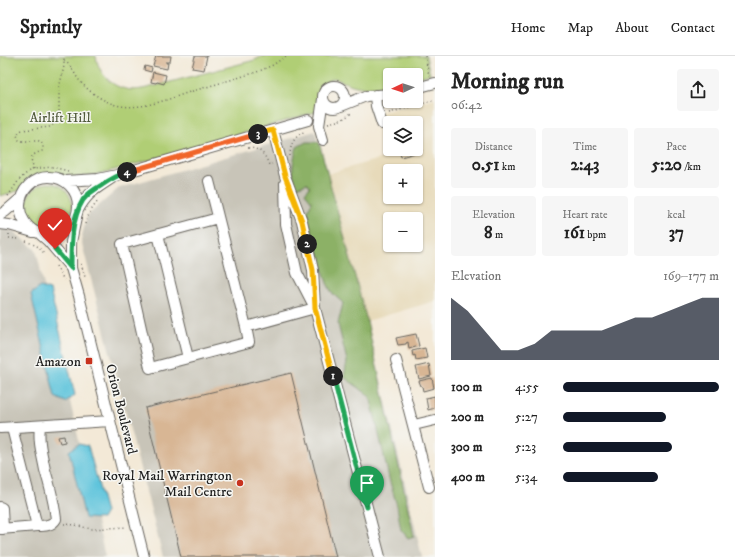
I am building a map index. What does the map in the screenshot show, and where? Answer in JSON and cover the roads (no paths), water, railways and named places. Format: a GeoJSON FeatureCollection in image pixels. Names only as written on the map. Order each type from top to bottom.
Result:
{"type":"FeatureCollection","features":[{"type":"Feature","properties":{"kind":"street"},"geometry":{"type":"LineString","coordinates":[[423,86],[435,83]]}},
{"type":"Feature","properties":{"kind":"street"},"geometry":{"type":"LineString","coordinates":[[323,140],[319,126],[323,96],[326,89],[333,86],[370,96],[383,117]]}},
{"type":"Feature","properties":{"kind":"street"},"geometry":{"type":"LineString","coordinates":[[341,88],[345,97],[341,106]]}},
{"type":"Feature","properties":{"kind":"street"},"geometry":{"type":"LineString","coordinates":[[323,99],[324,103],[330,108],[337,108],[370,96],[383,95]]}},
{"type":"Feature","properties":{"kind":"street","name":"Orion Boulevard"},"geometry":{"type":"LineString","coordinates":[[65,181],[98,179],[117,175],[273,130],[309,125]]}},
{"type":"Feature","properties":{"kind":"street"},"geometry":{"type":"LineString","coordinates":[[273,130],[285,176],[302,221],[313,270],[315,308],[380,557]]}},
{"type":"Feature","properties":{"kind":"street","name":"Orion Boulevard"},"geometry":{"type":"LineString","coordinates":[[117,175],[90,192],[84,199],[77,214],[71,242],[71,268],[144,557]]}},
{"type":"Feature","properties":{"kind":"street"},"geometry":{"type":"LineString","coordinates":[[285,176],[286,224],[297,273],[315,308]]}},
{"type":"Feature","properties":{"kind":"street"},"geometry":{"type":"LineString","coordinates":[[0,224],[49,236],[65,231],[71,225],[77,214],[78,203],[74,190],[65,181],[47,177],[30,183],[24,190],[20,198],[19,206],[21,214],[24,222],[29,228],[38,233]]}},
{"type":"Feature","properties":{"kind":"street"},"geometry":{"type":"LineString","coordinates":[[209,181],[249,342],[150,368],[122,244],[218,218]]}},
{"type":"Feature","properties":{"kind":"street"},"geometry":{"type":"LineString","coordinates":[[0,214],[6,211],[20,198]]}},
{"type":"Feature","properties":{"kind":"street","name":"Orion Boulevard"},"geometry":{"type":"LineString","coordinates":[[38,233],[48,241],[71,268]]}},
{"type":"Feature","properties":{"kind":"street"},"geometry":{"type":"LineString","coordinates":[[158,234],[188,358]]}},
{"type":"Feature","properties":{"kind":"street"},"geometry":{"type":"LineString","coordinates":[[246,327],[315,308]]}},
{"type":"Feature","properties":{"kind":"street"},"geometry":{"type":"LineString","coordinates":[[396,360],[429,486]]}},
{"type":"Feature","properties":{"kind":"street"},"geometry":{"type":"LineString","coordinates":[[414,425],[435,420]]}},
{"type":"Feature","properties":{"kind":"street"},"geometry":{"type":"LineString","coordinates":[[0,428],[110,421]]}},
{"type":"Feature","properties":{"kind":"street"},"geometry":{"type":"LineString","coordinates":[[0,507],[2,508],[2,529],[44,526],[54,523],[56,520],[55,507],[41,450],[39,436],[40,426]]}},
{"type":"Feature","properties":{"kind":"street"},"geometry":{"type":"LineString","coordinates":[[12,428],[37,526]]}},
{"type":"Feature","properties":{"kind":"water"},"geometry":{"type":"Polygon","coordinates":[[[40,287],[50,290],[75,395],[65,402],[55,397],[31,294],[40,287]]]}},
{"type":"Feature","properties":{"kind":"water"},"geometry":{"type":"Polygon","coordinates":[[[79,444],[88,446],[106,512],[102,519],[85,518],[69,451],[79,444]]]}},
{"type":"Feature","properties":{"kind":"place","name":"Amazon"},"geometry":{"type":"Point","coordinates":[89,361]}},
{"type":"Feature","properties":{"kind":"place","name":"Royal Mail Warrington Mail Centre"},"geometry":{"type":"Point","coordinates":[240,483]}},
{"type":"Feature","properties":{"kind":"park label","name":"Airlift Hill"},"geometry":{"type":"Point","coordinates":[60,117]}}]}
